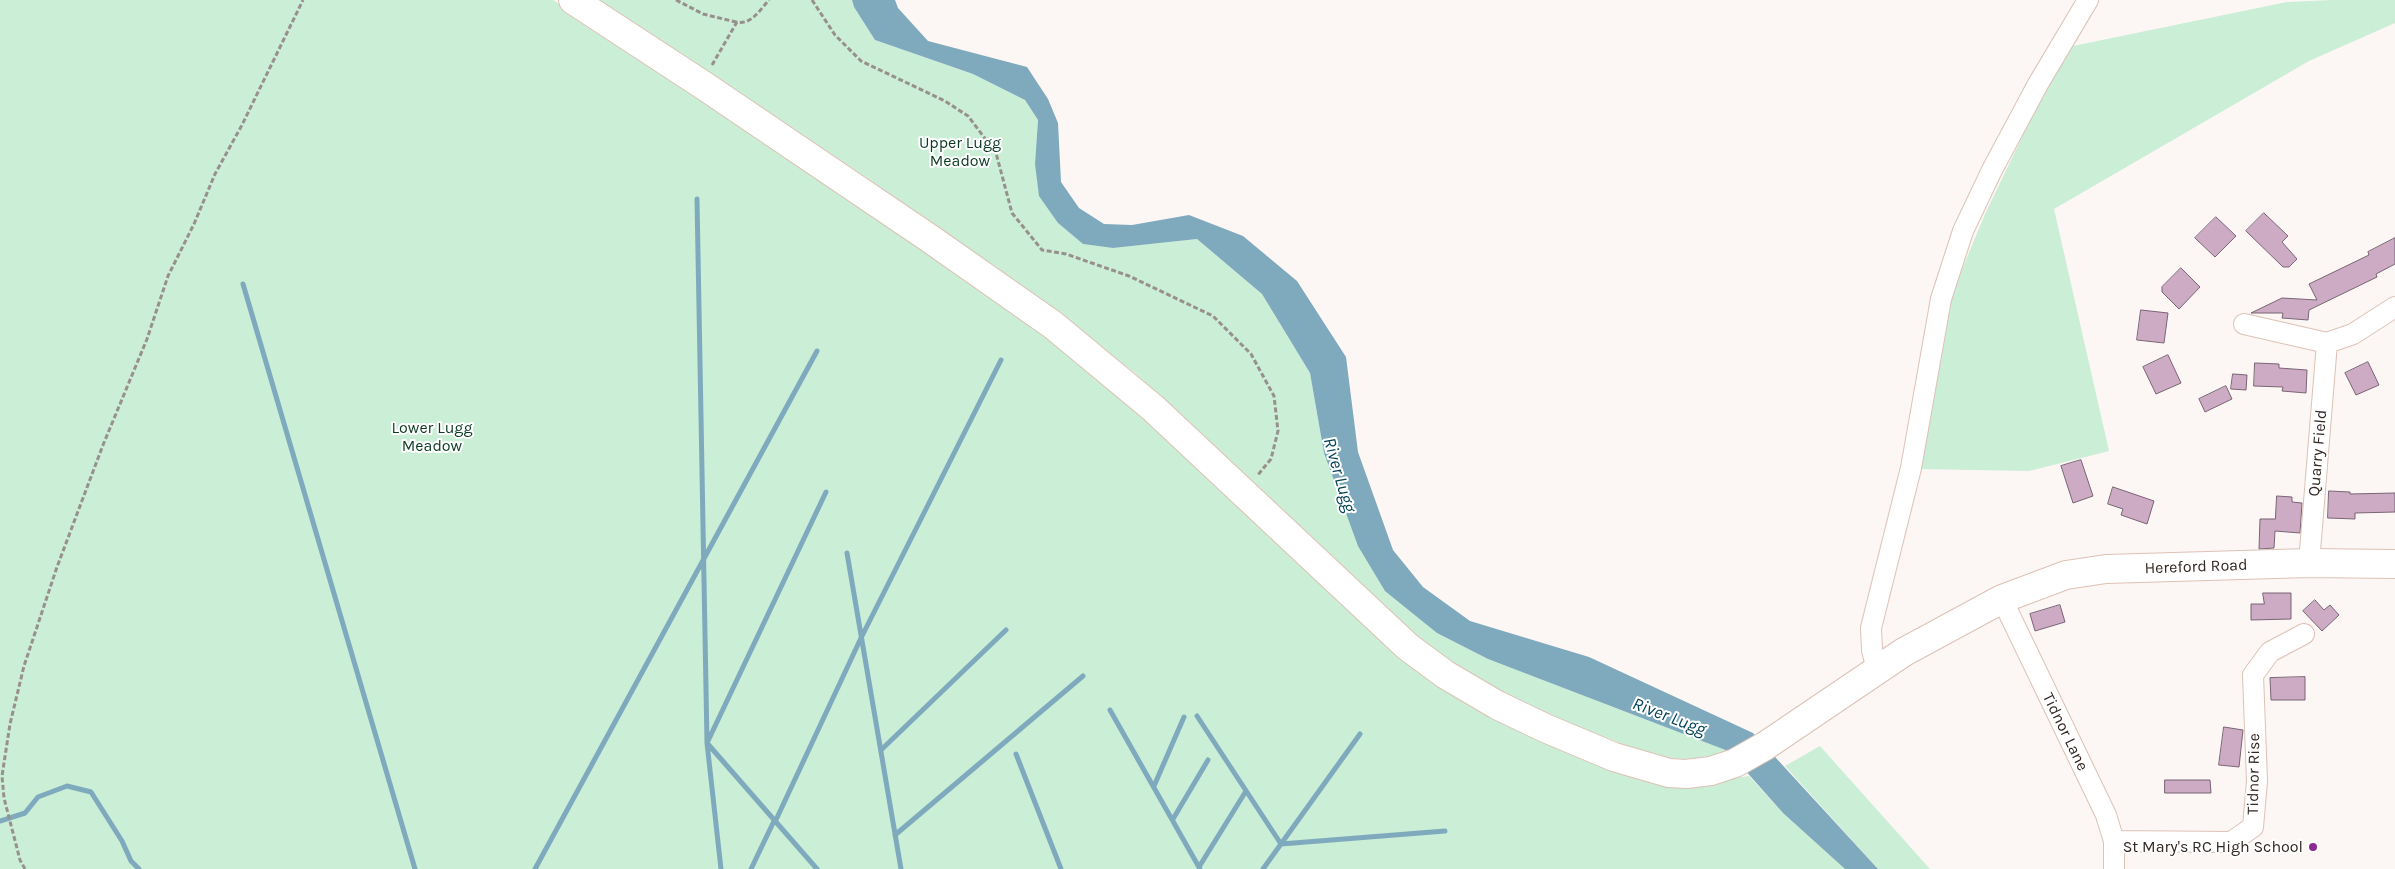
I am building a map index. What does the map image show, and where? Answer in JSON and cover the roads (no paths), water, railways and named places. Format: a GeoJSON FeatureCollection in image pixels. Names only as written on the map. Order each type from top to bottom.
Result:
{"type":"FeatureCollection","features":[{"type":"Feature","properties":{"kind":"highway","name":"Hereford Road"},"geometry":{"type":"LineString","coordinates":[[573,0],[703,85],[986,276],[1053,325],[1153,408],[1408,647],[1446,675],[1498,705],[1553,732],[1614,757],[1669,773],[1686,774],[1711,771],[1735,763],[1783,735],[1904,652],[2002,599],[2066,576],[2106,569],[2309,563],[2395,564]]}},
{"type":"Feature","properties":{"kind":"street"},"geometry":{"type":"LineString","coordinates":[[1877,670],[1872,650],[1871,628],[1911,468],[1941,299],[1964,231],[1992,170],[2038,84],[2088,0]]}},
{"type":"Feature","properties":{"kind":"street"},"geometry":{"type":"LineString","coordinates":[[2244,324],[2327,343],[2353,334],[2395,307]]}},
{"type":"Feature","properties":{"kind":"street","name":"Quarry Field"},"geometry":{"type":"LineString","coordinates":[[2309,563],[2327,343]]}},
{"type":"Feature","properties":{"kind":"street","name":"Tidnor Lane"},"geometry":{"type":"LineString","coordinates":[[2002,599],[2106,815],[2114,841],[2114,869]]}},
{"type":"Feature","properties":{"kind":"street","name":"Tidnor Rise"},"geometry":{"type":"LineString","coordinates":[[2114,841],[2231,842],[2253,827],[2257,781],[2253,675],[2270,652],[2304,634]]}},
{"type":"Feature","properties":{"kind":"water","name":"River Lugg"},"geometry":{"type":"Polygon","coordinates":[[[852,0],[895,0],[898,8],[928,41],[1027,67],[1048,99],[1058,123],[1061,182],[1079,208],[1104,224],[1132,225],[1189,215],[1243,236],[1297,281],[1346,357],[1358,452],[1393,550],[1423,587],[1470,621],[1589,657],[1753,733],[1878,869],[1845,869],[1783,813],[1728,751],[1488,659],[1437,633],[1385,591],[1358,546],[1324,453],[1310,373],[1262,294],[1197,239],[1113,248],[1083,244],[1058,223],[1039,196],[1035,164],[1038,120],[1025,100],[973,74],[875,40],[854,7],[852,0]]]}},
{"type":"Feature","properties":{"kind":"waterway"},"geometry":{"type":"LineString","coordinates":[[697,199],[707,743],[817,869]]}},
{"type":"Feature","properties":{"kind":"waterway"},"geometry":{"type":"LineString","coordinates":[[243,284],[415,869]]}},
{"type":"Feature","properties":{"kind":"waterway"},"geometry":{"type":"LineString","coordinates":[[535,869],[817,351]]}},
{"type":"Feature","properties":{"kind":"waterway"},"geometry":{"type":"LineString","coordinates":[[775,822],[861,638],[1001,360]]}},
{"type":"Feature","properties":{"kind":"waterway"},"geometry":{"type":"LineString","coordinates":[[721,869],[707,743],[826,492]]}},
{"type":"Feature","properties":{"kind":"waterway"},"geometry":{"type":"LineString","coordinates":[[847,553],[901,869]]}},
{"type":"Feature","properties":{"kind":"waterway"},"geometry":{"type":"LineString","coordinates":[[881,750],[1006,630]]}},
{"type":"Feature","properties":{"kind":"waterway"},"geometry":{"type":"LineString","coordinates":[[895,835],[1083,676]]}},
{"type":"Feature","properties":{"kind":"waterway"},"geometry":{"type":"LineString","coordinates":[[1110,710],[1200,869]]}},
{"type":"Feature","properties":{"kind":"waterway"},"geometry":{"type":"LineString","coordinates":[[1197,716],[1281,844],[1445,831]]}},
{"type":"Feature","properties":{"kind":"waterway"},"geometry":{"type":"LineString","coordinates":[[1154,786],[1184,717]]}},
{"type":"Feature","properties":{"kind":"waterway"},"geometry":{"type":"LineString","coordinates":[[1263,869],[1360,734]]}},
{"type":"Feature","properties":{"kind":"waterway"},"geometry":{"type":"LineString","coordinates":[[1016,754],[1061,869]]}},
{"type":"Feature","properties":{"kind":"waterway"},"geometry":{"type":"LineString","coordinates":[[1173,819],[1208,760]]}},
{"type":"Feature","properties":{"kind":"waterway"},"geometry":{"type":"LineString","coordinates":[[0,821],[25,813],[38,797],[67,786],[91,792],[122,841],[131,861],[139,869]]}},
{"type":"Feature","properties":{"kind":"waterway"},"geometry":{"type":"LineString","coordinates":[[1199,867],[1246,791]]}},
{"type":"Feature","properties":{"kind":"waterway"},"geometry":{"type":"LineString","coordinates":[[751,869],[774,821]]}},
{"type":"Feature","properties":{"kind":"place","name":"St Mary's RC High School"},"geometry":{"type":"Point","coordinates":[2313,847]}},
{"type":"Feature","properties":{"kind":"park label","name":"Upper Lugg Meadow"},"geometry":{"type":"Point","coordinates":[960,152]}},
{"type":"Feature","properties":{"kind":"park label","name":"Lower Lugg Meadow"},"geometry":{"type":"Point","coordinates":[432,437]}}]}
